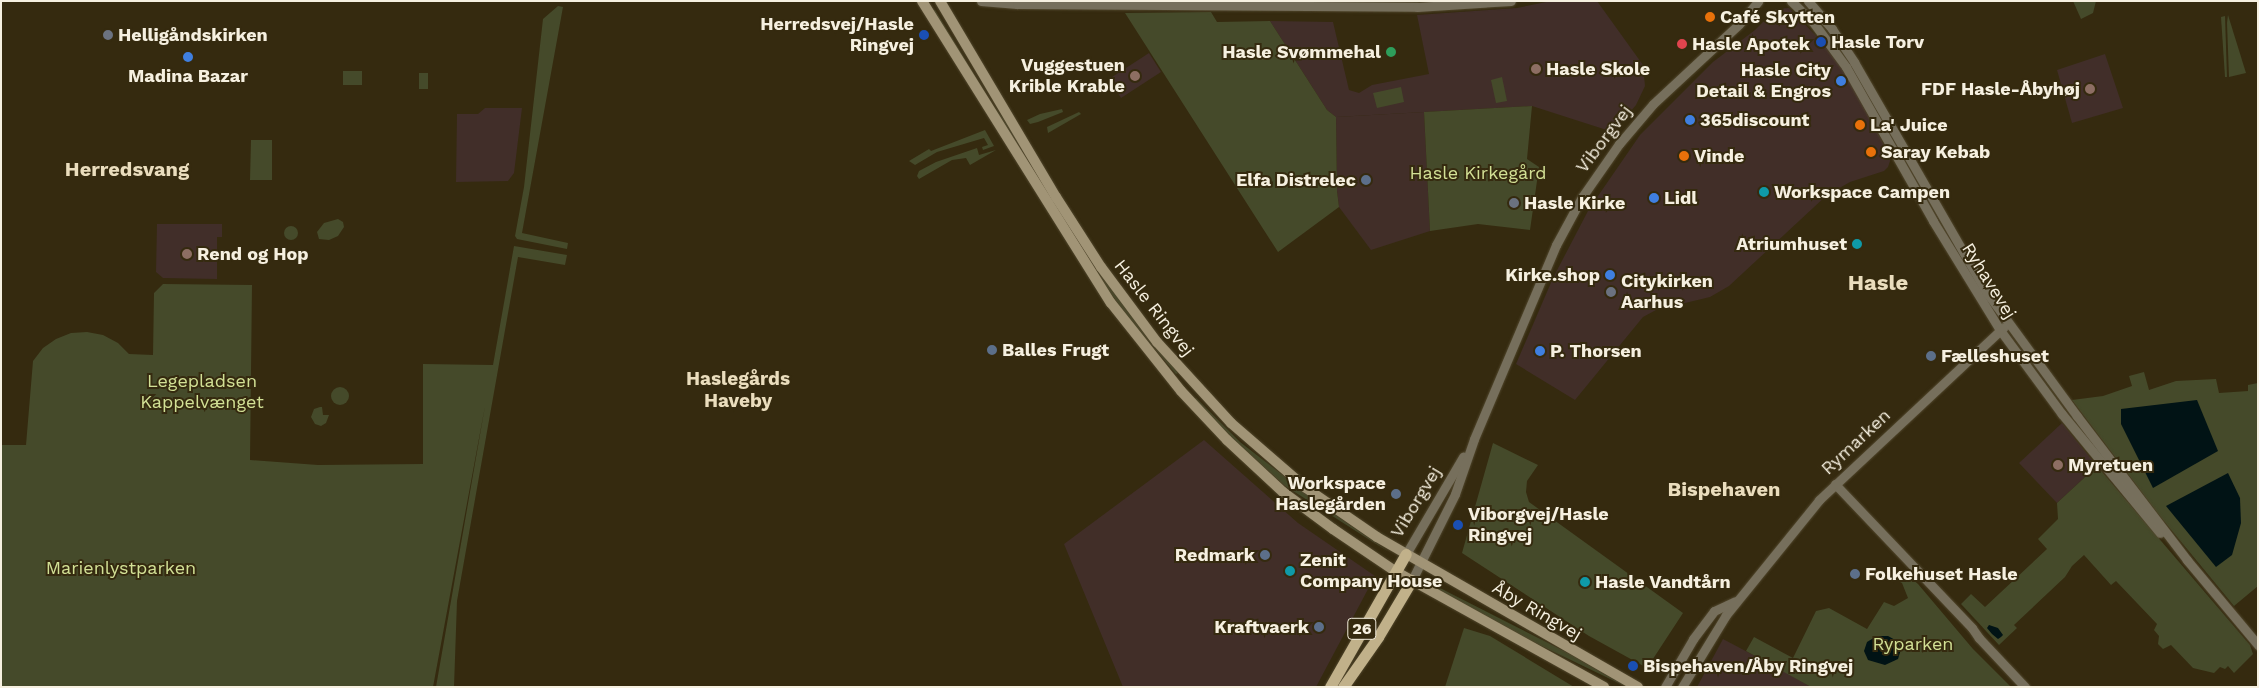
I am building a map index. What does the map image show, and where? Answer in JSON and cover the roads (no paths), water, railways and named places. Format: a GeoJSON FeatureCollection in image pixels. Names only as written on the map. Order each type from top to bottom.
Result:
{"type":"FeatureCollection","features":[{"type":"Feature","properties":{"kind":"main road","name":"Hasle Ringvej"},"geometry":{"type":"LineString","coordinates":[[922,1],[1091,273],[1126,322],[1181,391],[1227,440],[1283,492],[1395,571]]}},
{"type":"Feature","properties":{"kind":"main road","name":"Hasle Ringvej"},"geometry":{"type":"LineString","coordinates":[[940,1],[1081,237],[1121,295],[1157,342],[1231,422],[1272,460],[1336,510],[1421,563]]}},
{"type":"Feature","properties":{"kind":"main road","name":"Viborgvej"},"geometry":{"type":"LineString","coordinates":[[1330,687],[1406,554]]}},
{"type":"Feature","properties":{"kind":"main road","name":"Åby Ringvej"},"geometry":{"type":"LineString","coordinates":[[1421,563],[1638,687]]}},
{"type":"Feature","properties":{"kind":"main road","name":"Åby Ringvej"},"geometry":{"type":"LineString","coordinates":[[1395,571],[1604,687]]}},
{"type":"Feature","properties":{"kind":"main road","name":"Viborgvej"},"geometry":{"type":"LineString","coordinates":[[1343,687],[1378,637],[1412,580]]}},
{"type":"Feature","properties":{"kind":"street"},"geometry":{"type":"LineString","coordinates":[[981,1],[1034,4],[1417,7],[1511,1]]}},
{"type":"Feature","properties":{"kind":"street","name":"Viborgvej"},"geometry":{"type":"LineString","coordinates":[[1412,580],[1455,494],[1474,439],[1556,245],[1582,197],[1619,144],[1652,104],[1739,24],[1758,1]]}},
{"type":"Feature","properties":{"kind":"street","name":"Ryhavevej"},"geometry":{"type":"LineString","coordinates":[[1791,1],[1813,22],[1846,67],[1933,221],[2000,330],[2100,462],[2153,526],[2187,560]]}},
{"type":"Feature","properties":{"kind":"street","name":"Ryhavevej"},"geometry":{"type":"LineString","coordinates":[[1808,1],[1832,29],[1854,62],[1964,257],[2008,323],[2187,560],[2258,645]]}},
{"type":"Feature","properties":{"kind":"street","name":"Rymarken"},"geometry":{"type":"LineString","coordinates":[[1682,687],[1726,615],[1804,517],[1835,484],[2008,323]]}},
{"type":"Feature","properties":{"kind":"street","name":"Viborgvej"},"geometry":{"type":"LineString","coordinates":[[1406,554],[1474,439]]}},
{"type":"Feature","properties":{"kind":"street"},"geometry":{"type":"LineString","coordinates":[[1835,484],[1972,628],[2025,687]]}},
{"type":"Feature","properties":{"kind":"street","name":"Rymarken"},"geometry":{"type":"LineString","coordinates":[[1665,687],[1692,639],[1714,611],[1740,599]]}},
{"type":"Feature","properties":{"kind":"place","name":"Café Skytten"},"geometry":{"type":"Point","coordinates":[1710,17]}},
{"type":"Feature","properties":{"kind":"place","name":"Helligåndskirken"},"geometry":{"type":"Point","coordinates":[108,35]}},
{"type":"Feature","properties":{"kind":"place","name":"Herredsvej/Hasle Ringvej"},"geometry":{"type":"Point","coordinates":[924,35]}},
{"type":"Feature","properties":{"kind":"place","name":"Hasle Torv"},"geometry":{"type":"Point","coordinates":[1821,42]}},
{"type":"Feature","properties":{"kind":"place","name":"Hasle Apotek"},"geometry":{"type":"Point","coordinates":[1682,44]}},
{"type":"Feature","properties":{"kind":"place","name":"Hasle Svømmehal"},"geometry":{"type":"Point","coordinates":[1391,52]}},
{"type":"Feature","properties":{"kind":"place","name":"Madina Bazar"},"geometry":{"type":"Point","coordinates":[188,57]}},
{"type":"Feature","properties":{"kind":"place","name":"Hasle Skole"},"geometry":{"type":"Point","coordinates":[1536,69]}},
{"type":"Feature","properties":{"kind":"place","name":"Vuggestuen Krible Krable"},"geometry":{"type":"Point","coordinates":[1135,76]}},
{"type":"Feature","properties":{"kind":"place","name":"Hasle City Detail & Engros"},"geometry":{"type":"Point","coordinates":[1841,81]}},
{"type":"Feature","properties":{"kind":"place","name":"FDF Hasle-Åbyhøj"},"geometry":{"type":"Point","coordinates":[2090,89]}},
{"type":"Feature","properties":{"kind":"place","name":"365discount"},"geometry":{"type":"Point","coordinates":[1690,120]}},
{"type":"Feature","properties":{"kind":"place","name":"La' Juice"},"geometry":{"type":"Point","coordinates":[1860,125]}},
{"type":"Feature","properties":{"kind":"place","name":"Saray Kebab"},"geometry":{"type":"Point","coordinates":[1871,152]}},
{"type":"Feature","properties":{"kind":"place","name":"Vinde"},"geometry":{"type":"Point","coordinates":[1684,156]}},
{"type":"Feature","properties":{"kind":"place","name":"Elfa Distrelec"},"geometry":{"type":"Point","coordinates":[1366,180]}},
{"type":"Feature","properties":{"kind":"place","name":"Workspace Campen"},"geometry":{"type":"Point","coordinates":[1764,192]}},
{"type":"Feature","properties":{"kind":"place","name":"Lidl"},"geometry":{"type":"Point","coordinates":[1654,198]}},
{"type":"Feature","properties":{"kind":"place","name":"Hasle Kirke"},"geometry":{"type":"Point","coordinates":[1514,203]}},
{"type":"Feature","properties":{"kind":"place","name":"Atriumhuset"},"geometry":{"type":"Point","coordinates":[1857,244]}},
{"type":"Feature","properties":{"kind":"place","name":"Rend og Hop"},"geometry":{"type":"Point","coordinates":[187,254]}},
{"type":"Feature","properties":{"kind":"place","name":"Kirke.shop"},"geometry":{"type":"Point","coordinates":[1610,275]}},
{"type":"Feature","properties":{"kind":"place","name":"Citykirken Aarhus"},"geometry":{"type":"Point","coordinates":[1611,292]}},
{"type":"Feature","properties":{"kind":"place","name":"Balles Frugt"},"geometry":{"type":"Point","coordinates":[992,350]}},
{"type":"Feature","properties":{"kind":"place","name":"P. Thorsen"},"geometry":{"type":"Point","coordinates":[1540,351]}},
{"type":"Feature","properties":{"kind":"place","name":"Fælleshuset"},"geometry":{"type":"Point","coordinates":[1931,356]}},
{"type":"Feature","properties":{"kind":"place","name":"Myretuen"},"geometry":{"type":"Point","coordinates":[2058,465]}},
{"type":"Feature","properties":{"kind":"place","name":"Workspace Haslegården"},"geometry":{"type":"Point","coordinates":[1396,494]}},
{"type":"Feature","properties":{"kind":"place","name":"Viborgvej/Hasle Ringvej"},"geometry":{"type":"Point","coordinates":[1458,525]}},
{"type":"Feature","properties":{"kind":"place","name":"Redmark"},"geometry":{"type":"Point","coordinates":[1265,555]}},
{"type":"Feature","properties":{"kind":"place","name":"Zenit Company House"},"geometry":{"type":"Point","coordinates":[1290,571]}},
{"type":"Feature","properties":{"kind":"place","name":"Folkehuset Hasle"},"geometry":{"type":"Point","coordinates":[1855,574]}},
{"type":"Feature","properties":{"kind":"place","name":"Hasle Vandtårn"},"geometry":{"type":"Point","coordinates":[1585,582]}},
{"type":"Feature","properties":{"kind":"place","name":"Kraftvaerk"},"geometry":{"type":"Point","coordinates":[1319,627]}},
{"type":"Feature","properties":{"kind":"place","name":"Bispehaven/Åby Ringvej"},"geometry":{"type":"Point","coordinates":[1633,666]}},
{"type":"Feature","properties":{"kind":"district","name":"Herredsvang"},"geometry":{"type":"Point","coordinates":[127,169]}},
{"type":"Feature","properties":{"kind":"district","name":"Hasle"},"geometry":{"type":"Point","coordinates":[1878,283]}},
{"type":"Feature","properties":{"kind":"district","name":"Haslegårds Haveby"},"geometry":{"type":"Point","coordinates":[738,390]}},
{"type":"Feature","properties":{"kind":"district","name":"Bispehaven"},"geometry":{"type":"Point","coordinates":[1724,489]}},
{"type":"Feature","properties":{"kind":"park label","name":"Hasle Kirkegård"},"geometry":{"type":"Point","coordinates":[1478,173]}},
{"type":"Feature","properties":{"kind":"park label","name":"Legepladsen Kappelvænget"},"geometry":{"type":"Point","coordinates":[202,392]}},
{"type":"Feature","properties":{"kind":"park label","name":"Marienlystparken"},"geometry":{"type":"Point","coordinates":[121,568]}},
{"type":"Feature","properties":{"kind":"park label","name":"Ryparken"},"geometry":{"type":"Point","coordinates":[1913,644]}}]}
